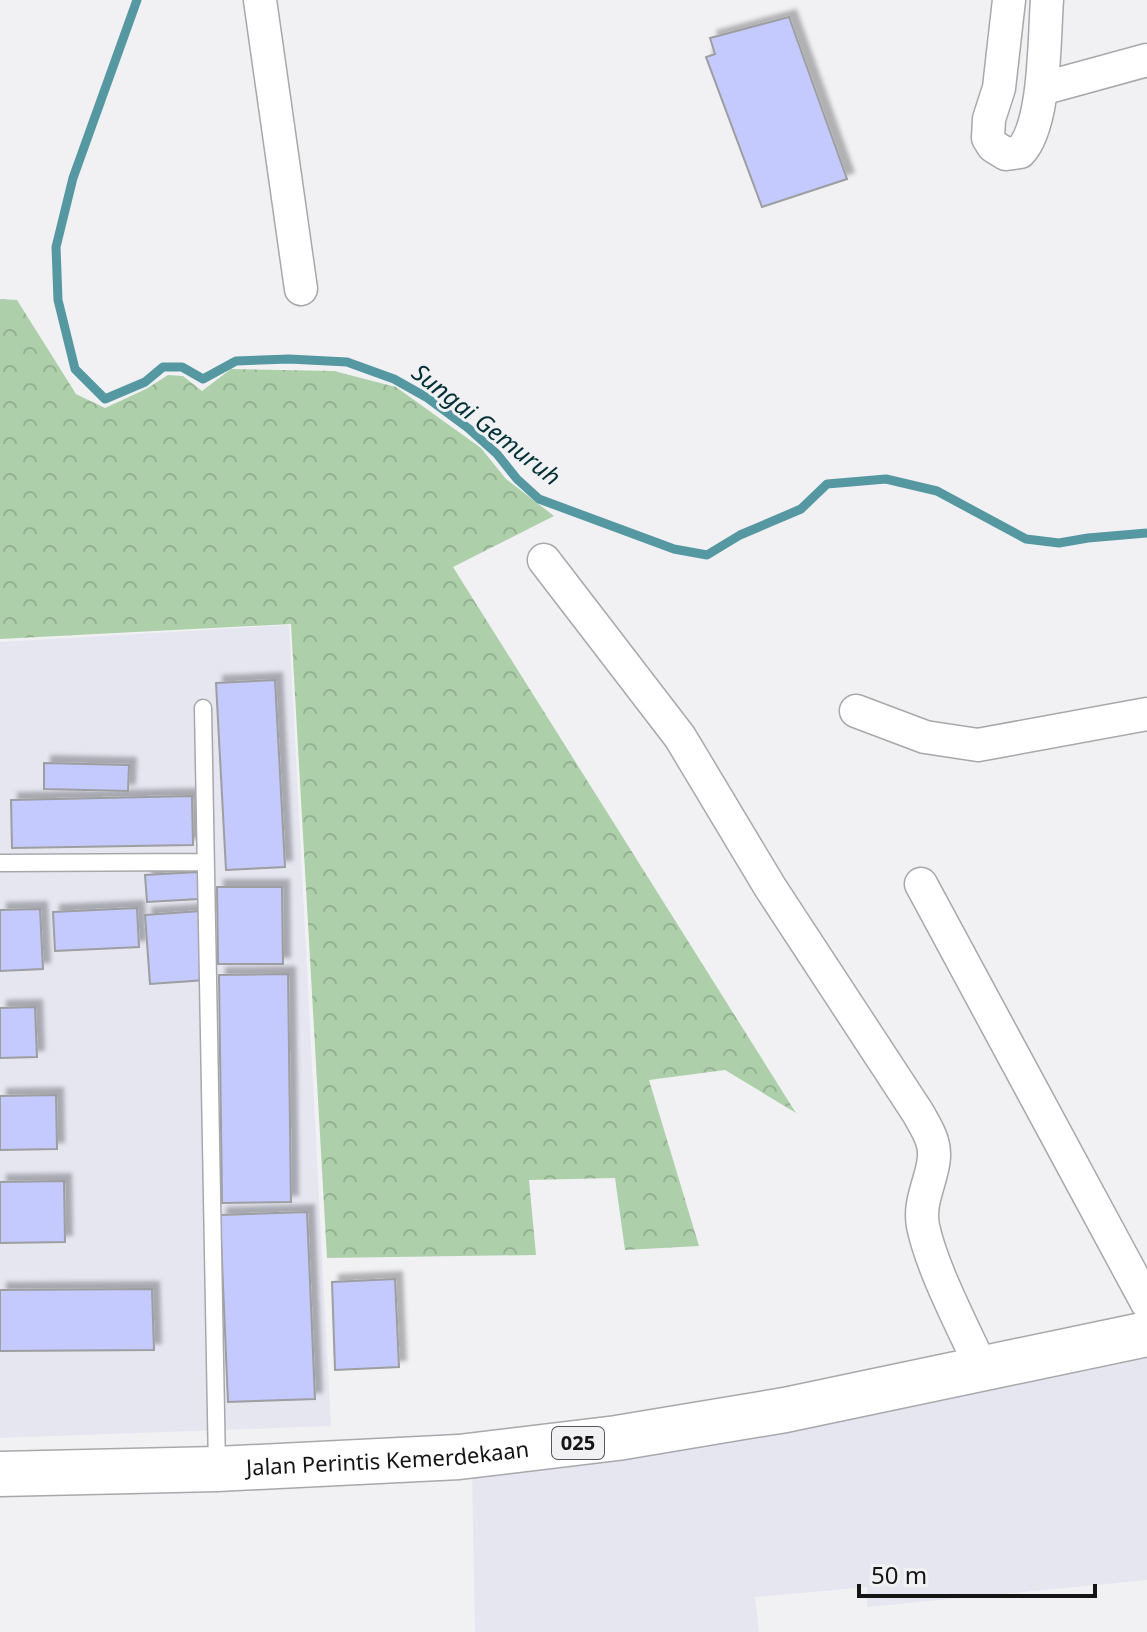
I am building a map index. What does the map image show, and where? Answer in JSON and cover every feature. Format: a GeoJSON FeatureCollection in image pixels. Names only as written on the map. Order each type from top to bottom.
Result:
{"type":"FeatureCollection","features":[{"type":"Feature","properties":{"kind":"highway","name":"Jalan Perintis Kemerdekaan"},"geometry":{"type":"LineString","coordinates":[[0,1474],[217,1469],[459,1457],[617,1438],[785,1410],[1147,1334]]}},
{"type":"Feature","properties":{"kind":"street"},"geometry":{"type":"LineString","coordinates":[[260,0],[301,289]]}},
{"type":"Feature","properties":{"kind":"street"},"geometry":{"type":"LineString","coordinates":[[1009,0],[999,88],[989,119],[988,138],[999,151],[1013,154],[1025,147],[1034,127],[1041,89],[1047,0]]}},
{"type":"Feature","properties":{"kind":"street"},"geometry":{"type":"LineString","coordinates":[[1041,89],[1147,60]]}},
{"type":"Feature","properties":{"kind":"street"},"geometry":{"type":"LineString","coordinates":[[544,560],[680,737],[770,887],[918,1113],[933,1142],[934,1157],[921,1203],[923,1224],[931,1252],[982,1369]]}},
{"type":"Feature","properties":{"kind":"street"},"geometry":{"type":"LineString","coordinates":[[856,711],[925,737],[978,745],[1147,714]]}},
{"type":"Feature","properties":{"kind":"street"},"geometry":{"type":"LineString","coordinates":[[921,884],[1147,1303]]}},
{"type":"Feature","properties":{"kind":"lane"},"geometry":{"type":"LineString","coordinates":[[203,708],[217,1469]]}},
{"type":"Feature","properties":{"kind":"lane"},"geometry":{"type":"LineString","coordinates":[[0,863],[204,862]]}},
{"type":"Feature","properties":{"kind":"shaded area"},"geometry":{"type":"Polygon","coordinates":[[[289,625],[331,1426],[0,1438],[0,642],[289,625]]]}},
{"type":"Feature","properties":{"kind":"shaded area"},"geometry":{"type":"Polygon","coordinates":[[[1147,1358],[1147,1580],[867,1607],[867,1587],[755,1597],[759,1632],[475,1632],[472,1473],[692,1446],[1147,1358]]]}},
{"type":"Feature","properties":{"kind":"green space"},"geometry":{"type":"Polygon","coordinates":[[[0,299],[17,300],[76,394],[105,408],[168,375],[183,376],[202,391],[231,369],[334,371],[396,387],[481,448],[506,479],[554,516],[453,567],[796,1113],[725,1070],[649,1080],[699,1246],[625,1250],[615,1178],[529,1180],[536,1255],[327,1258],[291,624],[0,639],[0,299]]]}},
{"type":"Feature","properties":{"kind":"building"},"geometry":{"type":"Polygon","coordinates":[[[789,17],[847,179],[762,207],[706,57],[715,54],[710,38],[789,17]]]}},
{"type":"Feature","properties":{"kind":"building"},"geometry":{"type":"Polygon","coordinates":[[[275,680],[285,867],[226,870],[216,683],[275,680]]]}},
{"type":"Feature","properties":{"kind":"building"},"geometry":{"type":"Polygon","coordinates":[[[44,763],[129,765],[128,791],[44,789],[44,763]]]}},
{"type":"Feature","properties":{"kind":"building"},"geometry":{"type":"Polygon","coordinates":[[[192,796],[193,845],[12,848],[11,800],[192,796]]]}},
{"type":"Feature","properties":{"kind":"building"},"geometry":{"type":"Polygon","coordinates":[[[198,872],[199,899],[147,902],[145,875],[198,872]]]}},
{"type":"Feature","properties":{"kind":"building"},"geometry":{"type":"Polygon","coordinates":[[[217,887],[282,887],[283,964],[218,964],[217,887]]]}},
{"type":"Feature","properties":{"kind":"building"},"geometry":{"type":"Polygon","coordinates":[[[137,908],[139,947],[55,951],[53,912],[137,908]]]}},
{"type":"Feature","properties":{"kind":"building"},"geometry":{"type":"Polygon","coordinates":[[[40,909],[43,969],[0,971],[0,910],[40,909]]]}},
{"type":"Feature","properties":{"kind":"building"},"geometry":{"type":"Polygon","coordinates":[[[201,911],[206,980],[150,984],[145,915],[201,911]]]}},
{"type":"Feature","properties":{"kind":"building"},"geometry":{"type":"Polygon","coordinates":[[[288,974],[291,1202],[222,1203],[219,975],[288,974]]]}},
{"type":"Feature","properties":{"kind":"building"},"geometry":{"type":"Polygon","coordinates":[[[35,1007],[37,1057],[0,1058],[0,1008],[35,1007]]]}},
{"type":"Feature","properties":{"kind":"building"},"geometry":{"type":"Polygon","coordinates":[[[56,1095],[57,1149],[0,1150],[0,1096],[56,1095]]]}},
{"type":"Feature","properties":{"kind":"building"},"geometry":{"type":"Polygon","coordinates":[[[64,1181],[65,1242],[0,1243],[0,1182],[64,1181]]]}},
{"type":"Feature","properties":{"kind":"building"},"geometry":{"type":"Polygon","coordinates":[[[307,1212],[315,1399],[228,1402],[220,1215],[307,1212]]]}},
{"type":"Feature","properties":{"kind":"building"},"geometry":{"type":"Polygon","coordinates":[[[395,1279],[399,1367],[335,1370],[332,1282],[395,1279]]]}},
{"type":"Feature","properties":{"kind":"building"},"geometry":{"type":"Polygon","coordinates":[[[152,1289],[154,1350],[0,1351],[0,1290],[152,1289]]]}},
{"type":"Feature","properties":{"kind":"waterway","name":"Sungai Gemuruh"},"geometry":{"type":"LineString","coordinates":[[137,0],[73,178],[56,247],[58,300],[75,369],[105,399],[145,382],[163,367],[182,367],[203,379],[236,361],[289,359],[347,362],[394,379],[426,397],[497,454],[517,479],[539,499],[674,549],[707,555],[740,535],[801,509],[827,484],[886,479],[937,491],[1026,539],[1059,543],[1147,533]]}}]}
